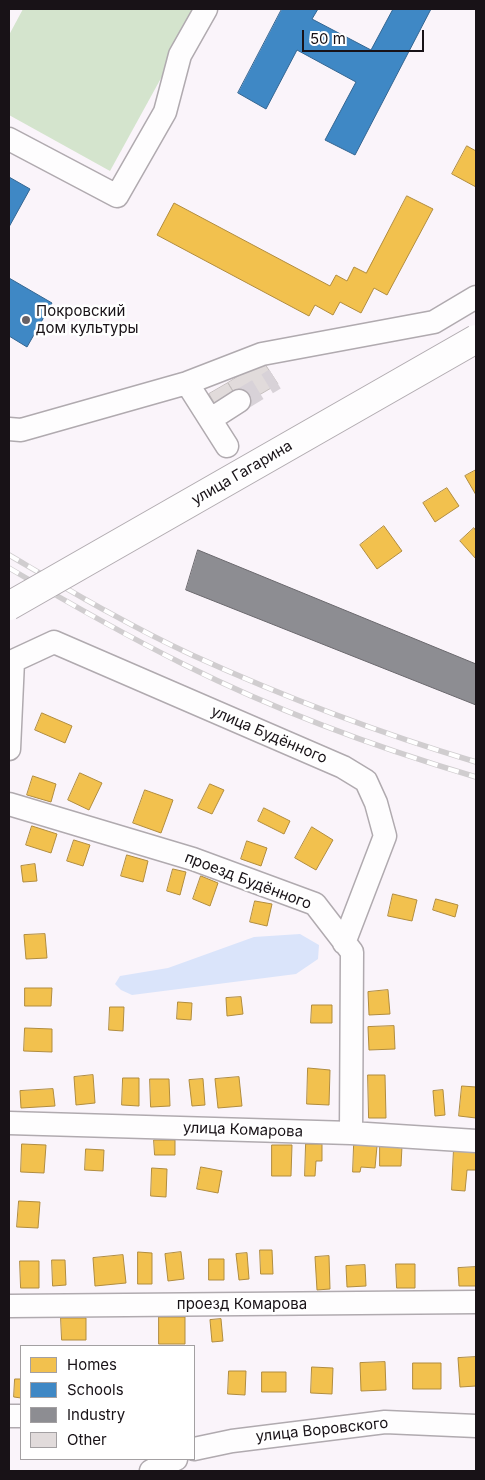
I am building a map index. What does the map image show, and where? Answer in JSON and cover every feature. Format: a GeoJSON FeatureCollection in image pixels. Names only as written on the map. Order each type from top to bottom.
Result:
{"type":"FeatureCollection","features":[{"type":"Feature","properties":{"kind":"main road","name":"улица Гагарина"},"geometry":{"type":"LineString","coordinates":[[9,606],[476,339]]}},
{"type":"Feature","properties":{"kind":"street"},"geometry":{"type":"LineString","coordinates":[[9,139],[117,196],[165,112],[180,55],[206,9]]}},
{"type":"Feature","properties":{"kind":"street"},"geometry":{"type":"LineString","coordinates":[[9,429],[20,430],[188,383],[262,354],[434,322],[476,297]]}},
{"type":"Feature","properties":{"kind":"street"},"geometry":{"type":"LineString","coordinates":[[188,383],[228,446]]}},
{"type":"Feature","properties":{"kind":"street"},"geometry":{"type":"LineString","coordinates":[[211,419],[239,401]]}},
{"type":"Feature","properties":{"kind":"street","name":"улица Будённого"},"geometry":{"type":"LineString","coordinates":[[9,749],[13,661],[54,642],[343,766],[366,781],[376,803],[385,836],[344,943]]}},
{"type":"Feature","properties":{"kind":"street","name":"проезд Будённого"},"geometry":{"type":"LineString","coordinates":[[9,804],[193,859],[315,904],[352,952],[351,1133]]}},
{"type":"Feature","properties":{"kind":"street","name":"улица Комарова"},"geometry":{"type":"LineString","coordinates":[[9,1123],[351,1133],[476,1141]]}},
{"type":"Feature","properties":{"kind":"street","name":"проезд Комарова"},"geometry":{"type":"LineString","coordinates":[[9,1306],[476,1302]]}},
{"type":"Feature","properties":{"kind":"street","name":"улица Воровского"},"geometry":{"type":"LineString","coordinates":[[195,1446],[384,1422],[476,1426]]}},
{"type":"Feature","properties":{"kind":"street"},"geometry":{"type":"LineString","coordinates":[[151,1471],[174,1460]]}},
{"type":"Feature","properties":{"kind":"green space"},"geometry":{"type":"Polygon","coordinates":[[[23,9],[199,9],[110,171],[9,115],[9,35],[23,9]]]}},
{"type":"Feature","properties":{"kind":"water"},"geometry":{"type":"Polygon","coordinates":[[[300,934],[319,945],[318,959],[296,974],[132,995],[121,990],[115,984],[120,976],[168,968],[254,937],[300,934]]]}},
{"type":"Feature","properties":{"kind":"building: Homes"},"geometry":{"type":"Polygon","coordinates":[[[467,146],[476,151],[476,187],[452,174],[467,146]]]}},
{"type":"Feature","properties":{"kind":"building: Homes"},"geometry":{"type":"Polygon","coordinates":[[[407,196],[433,209],[387,295],[374,288],[361,313],[340,302],[333,315],[315,305],[309,316],[157,235],[174,203],[330,286],[336,275],[347,281],[354,267],[366,273],[407,196]]]}},
{"type":"Feature","properties":{"kind":"building: Homes"},"geometry":{"type":"Polygon","coordinates":[[[476,470],[476,495],[465,476],[476,470]]]}},
{"type":"Feature","properties":{"kind":"building: Homes"},"geometry":{"type":"Polygon","coordinates":[[[447,488],[459,506],[435,522],[423,503],[447,488]]]}},
{"type":"Feature","properties":{"kind":"building: Homes"},"geometry":{"type":"Polygon","coordinates":[[[384,526],[402,551],[377,569],[360,545],[384,526]]]}},
{"type":"Feature","properties":{"kind":"building: Homes"},"geometry":{"type":"Polygon","coordinates":[[[474,528],[476,531],[476,559],[460,541],[474,528]]]}},
{"type":"Feature","properties":{"kind":"building: Homes"},"geometry":{"type":"Polygon","coordinates":[[[42,713],[72,726],[65,743],[35,730],[42,713]]]}},
{"type":"Feature","properties":{"kind":"building: Homes"},"geometry":{"type":"Polygon","coordinates":[[[80,773],[102,783],[89,810],[68,800],[80,773]]]}},
{"type":"Feature","properties":{"kind":"building: Homes"},"geometry":{"type":"Polygon","coordinates":[[[33,776],[56,784],[51,802],[27,795],[33,776]]]}},
{"type":"Feature","properties":{"kind":"building: Homes"},"geometry":{"type":"Polygon","coordinates":[[[210,784],[224,790],[212,814],[198,808],[210,784]]]}},
{"type":"Feature","properties":{"kind":"building: Homes"},"geometry":{"type":"Polygon","coordinates":[[[145,790],[173,800],[161,833],[133,823],[145,790]]]}},
{"type":"Feature","properties":{"kind":"building: Homes"},"geometry":{"type":"Polygon","coordinates":[[[264,808],[290,821],[284,834],[258,821],[264,808]]]}},
{"type":"Feature","properties":{"kind":"building: Homes"},"geometry":{"type":"Polygon","coordinates":[[[32,826],[57,834],[51,853],[26,845],[32,826]]]}},
{"type":"Feature","properties":{"kind":"building: Homes"},"geometry":{"type":"Polygon","coordinates":[[[312,827],[333,840],[316,870],[295,858],[312,827]]]}},
{"type":"Feature","properties":{"kind":"building: Homes"},"geometry":{"type":"Polygon","coordinates":[[[74,840],[90,845],[83,866],[67,861],[74,840]]]}},
{"type":"Feature","properties":{"kind":"building: Homes"},"geometry":{"type":"Polygon","coordinates":[[[247,841],[267,848],[261,866],[241,859],[247,841]]]}},
{"type":"Feature","properties":{"kind":"building: Homes"},"geometry":{"type":"Polygon","coordinates":[[[127,855],[148,861],[143,882],[121,876],[127,855]]]}},
{"type":"Feature","properties":{"kind":"building: Homes"},"geometry":{"type":"Polygon","coordinates":[[[35,864],[37,881],[23,882],[21,866],[35,864]]]}},
{"type":"Feature","properties":{"kind":"building: Homes"},"geometry":{"type":"Polygon","coordinates":[[[173,869],[186,872],[180,895],[167,891],[173,869]]]}},
{"type":"Feature","properties":{"kind":"building: Homes"},"geometry":{"type":"Polygon","coordinates":[[[201,876],[218,883],[210,906],[193,899],[201,876]]]}},
{"type":"Feature","properties":{"kind":"building: Homes"},"geometry":{"type":"Polygon","coordinates":[[[393,894],[417,900],[412,921],[388,916],[393,894]]]}},
{"type":"Feature","properties":{"kind":"building: Homes"},"geometry":{"type":"Polygon","coordinates":[[[436,899],[458,905],[455,917],[433,910],[436,899]]]}},
{"type":"Feature","properties":{"kind":"building: Homes"},"geometry":{"type":"Polygon","coordinates":[[[255,901],[272,904],[267,926],[250,922],[255,901]]]}},
{"type":"Feature","properties":{"kind":"building: Homes"},"geometry":{"type":"Polygon","coordinates":[[[45,934],[47,958],[26,959],[24,935],[45,934]]]}},
{"type":"Feature","properties":{"kind":"building: Homes"},"geometry":{"type":"Polygon","coordinates":[[[25,988],[52,988],[51,1006],[25,1006],[25,988]]]}},
{"type":"Feature","properties":{"kind":"building: Homes"},"geometry":{"type":"Polygon","coordinates":[[[388,990],[390,1014],[369,1015],[368,992],[388,990]]]}},
{"type":"Feature","properties":{"kind":"building: Homes"},"geometry":{"type":"Polygon","coordinates":[[[241,997],[243,1014],[227,1016],[226,998],[241,997]]]}},
{"type":"Feature","properties":{"kind":"building: Homes"},"geometry":{"type":"Polygon","coordinates":[[[178,1002],[192,1003],[191,1020],[177,1019],[178,1002]]]}},
{"type":"Feature","properties":{"kind":"building: Homes"},"geometry":{"type":"Polygon","coordinates":[[[312,1005],[332,1005],[332,1023],[311,1023],[312,1005]]]}},
{"type":"Feature","properties":{"kind":"building: Homes"},"geometry":{"type":"Polygon","coordinates":[[[110,1007],[124,1007],[123,1031],[109,1030],[110,1007]]]}},
{"type":"Feature","properties":{"kind":"building: Homes"},"geometry":{"type":"Polygon","coordinates":[[[394,1026],[395,1049],[369,1050],[368,1027],[394,1026]]]}},
{"type":"Feature","properties":{"kind":"building: Homes"},"geometry":{"type":"Polygon","coordinates":[[[25,1028],[52,1029],[52,1052],[24,1051],[25,1028]]]}},
{"type":"Feature","properties":{"kind":"building: Homes"},"geometry":{"type":"Polygon","coordinates":[[[308,1068],[330,1070],[329,1105],[307,1104],[308,1068]]]}},
{"type":"Feature","properties":{"kind":"building: Homes"},"geometry":{"type":"Polygon","coordinates":[[[93,1075],[95,1103],[76,1105],[74,1077],[93,1075]]]}},
{"type":"Feature","properties":{"kind":"building: Homes"},"geometry":{"type":"Polygon","coordinates":[[[368,1075],[385,1075],[386,1118],[369,1118],[368,1075]]]}},
{"type":"Feature","properties":{"kind":"building: Homes"},"geometry":{"type":"Polygon","coordinates":[[[239,1077],[242,1106],[218,1108],[215,1079],[239,1077]]]}},
{"type":"Feature","properties":{"kind":"building: Homes"},"geometry":{"type":"Polygon","coordinates":[[[123,1078],[139,1078],[139,1106],[122,1105],[123,1078]]]}},
{"type":"Feature","properties":{"kind":"building: Homes"},"geometry":{"type":"Polygon","coordinates":[[[150,1079],[169,1079],[170,1106],[151,1107],[150,1079]]]}},
{"type":"Feature","properties":{"kind":"building: Homes"},"geometry":{"type":"Polygon","coordinates":[[[203,1079],[205,1105],[192,1106],[189,1080],[203,1079]]]}},
{"type":"Feature","properties":{"kind":"building: Homes"},"geometry":{"type":"Polygon","coordinates":[[[462,1086],[476,1087],[476,1118],[459,1116],[462,1086]]]}},
{"type":"Feature","properties":{"kind":"building: Homes"},"geometry":{"type":"Polygon","coordinates":[[[53,1089],[55,1106],[21,1108],[20,1091],[53,1089]]]}},
{"type":"Feature","properties":{"kind":"building: Homes"},"geometry":{"type":"Polygon","coordinates":[[[443,1090],[445,1115],[435,1116],[433,1091],[443,1090]]]}},
{"type":"Feature","properties":{"kind":"building: Homes"},"geometry":{"type":"Polygon","coordinates":[[[154,1140],[175,1140],[175,1155],[155,1155],[154,1140]]]}},
{"type":"Feature","properties":{"kind":"building: Homes"},"geometry":{"type":"Polygon","coordinates":[[[22,1144],[46,1145],[44,1173],[21,1172],[22,1144]]]}},
{"type":"Feature","properties":{"kind":"building: Homes"},"geometry":{"type":"Polygon","coordinates":[[[306,1144],[322,1144],[322,1161],[316,1161],[315,1176],[305,1176],[306,1144]]]}},
{"type":"Feature","properties":{"kind":"building: Homes"},"geometry":{"type":"Polygon","coordinates":[[[272,1145],[292,1145],[291,1176],[272,1176],[272,1145]]]}},
{"type":"Feature","properties":{"kind":"building: Homes"},"geometry":{"type":"Polygon","coordinates":[[[354,1145],[377,1146],[375,1168],[361,1167],[360,1172],[353,1172],[354,1145]]]}},
{"type":"Feature","properties":{"kind":"building: Homes"},"geometry":{"type":"Polygon","coordinates":[[[380,1145],[402,1146],[401,1166],[380,1166],[380,1145]]]}},
{"type":"Feature","properties":{"kind":"building: Homes"},"geometry":{"type":"Polygon","coordinates":[[[454,1148],[476,1149],[476,1170],[467,1170],[465,1191],[452,1190],[454,1148]]]}},
{"type":"Feature","properties":{"kind":"building: Homes"},"geometry":{"type":"Polygon","coordinates":[[[86,1149],[104,1150],[103,1171],[85,1170],[86,1149]]]}},
{"type":"Feature","properties":{"kind":"building: Homes"},"geometry":{"type":"Polygon","coordinates":[[[201,1167],[222,1171],[218,1193],[197,1189],[201,1167]]]}},
{"type":"Feature","properties":{"kind":"building: Homes"},"geometry":{"type":"Polygon","coordinates":[[[152,1168],[167,1169],[166,1197],[151,1196],[152,1168]]]}},
{"type":"Feature","properties":{"kind":"building: Homes"},"geometry":{"type":"Polygon","coordinates":[[[19,1201],[40,1202],[38,1228],[17,1227],[19,1201]]]}},
{"type":"Feature","properties":{"kind":"building: Homes"},"geometry":{"type":"Polygon","coordinates":[[[260,1250],[272,1250],[273,1274],[261,1274],[260,1250]]]}},
{"type":"Feature","properties":{"kind":"building: Homes"},"geometry":{"type":"Polygon","coordinates":[[[138,1252],[152,1253],[152,1284],[138,1284],[138,1252]]]}},
{"type":"Feature","properties":{"kind":"building: Homes"},"geometry":{"type":"Polygon","coordinates":[[[181,1252],[184,1279],[168,1281],[165,1254],[181,1252]]]}},
{"type":"Feature","properties":{"kind":"building: Homes"},"geometry":{"type":"Polygon","coordinates":[[[247,1253],[249,1279],[239,1280],[236,1254],[247,1253]]]}},
{"type":"Feature","properties":{"kind":"building: Homes"},"geometry":{"type":"Polygon","coordinates":[[[123,1255],[126,1283],[95,1286],[93,1258],[123,1255]]]}},
{"type":"Feature","properties":{"kind":"building: Homes"},"geometry":{"type":"Polygon","coordinates":[[[329,1256],[330,1289],[317,1290],[315,1257],[329,1256]]]}},
{"type":"Feature","properties":{"kind":"building: Homes"},"geometry":{"type":"Polygon","coordinates":[[[209,1259],[224,1259],[224,1280],[209,1280],[209,1259]]]}},
{"type":"Feature","properties":{"kind":"building: Homes"},"geometry":{"type":"Polygon","coordinates":[[[52,1260],[65,1260],[66,1285],[53,1286],[52,1260]]]}},
{"type":"Feature","properties":{"kind":"building: Homes"},"geometry":{"type":"Polygon","coordinates":[[[20,1261],[39,1261],[39,1288],[21,1288],[20,1261]]]}},
{"type":"Feature","properties":{"kind":"building: Homes"},"geometry":{"type":"Polygon","coordinates":[[[396,1264],[415,1264],[415,1288],[397,1288],[396,1264]]]}},
{"type":"Feature","properties":{"kind":"building: Homes"},"geometry":{"type":"Polygon","coordinates":[[[365,1265],[366,1286],[347,1287],[346,1266],[365,1265]]]}},
{"type":"Feature","properties":{"kind":"building: Homes"},"geometry":{"type":"Polygon","coordinates":[[[476,1267],[476,1286],[459,1286],[458,1268],[476,1267]]]}},
{"type":"Feature","properties":{"kind":"building: Homes"},"geometry":{"type":"Polygon","coordinates":[[[159,1317],[185,1317],[185,1344],[159,1344],[159,1317]]]}},
{"type":"Feature","properties":{"kind":"building: Homes"},"geometry":{"type":"Polygon","coordinates":[[[61,1318],[86,1318],[86,1340],[62,1340],[61,1318]]]}},
{"type":"Feature","properties":{"kind":"building: Homes"},"geometry":{"type":"Polygon","coordinates":[[[221,1319],[223,1341],[212,1342],[210,1320],[221,1319]]]}},
{"type":"Feature","properties":{"kind":"building: Homes"},"geometry":{"type":"Polygon","coordinates":[[[476,1357],[476,1386],[460,1387],[458,1358],[476,1357]]]}},
{"type":"Feature","properties":{"kind":"building: Homes"},"geometry":{"type":"Polygon","coordinates":[[[385,1362],[386,1390],[361,1391],[360,1363],[385,1362]]]}},
{"type":"Feature","properties":{"kind":"building: Homes"},"geometry":{"type":"Polygon","coordinates":[[[413,1363],[441,1363],[441,1389],[413,1389],[413,1363]]]}},
{"type":"Feature","properties":{"kind":"building: Homes"},"geometry":{"type":"Polygon","coordinates":[[[312,1367],[333,1368],[332,1394],[311,1393],[312,1367]]]}},
{"type":"Feature","properties":{"kind":"building: Homes"},"geometry":{"type":"Polygon","coordinates":[[[229,1371],[246,1371],[245,1395],[228,1394],[229,1371]]]}},
{"type":"Feature","properties":{"kind":"building: Homes"},"geometry":{"type":"Polygon","coordinates":[[[262,1372],[286,1372],[286,1392],[262,1392],[262,1372]]]}},
{"type":"Feature","properties":{"kind":"building: Homes"},"geometry":{"type":"Polygon","coordinates":[[[15,1379],[20,1379],[20,1398],[14,1397],[15,1379]]]}},
{"type":"Feature","properties":{"kind":"building: Schools"},"geometry":{"type":"Polygon","coordinates":[[[282,9],[318,9],[312,19],[371,50],[393,9],[431,9],[355,155],[325,140],[356,82],[297,50],[266,109],[238,93],[282,9]]]}},
{"type":"Feature","properties":{"kind":"building: Schools"},"geometry":{"type":"Polygon","coordinates":[[[9,177],[30,189],[9,227],[9,177]]]}},
{"type":"Feature","properties":{"kind":"building: Schools","name":"Покровский дом культуры"},"geometry":{"type":"Polygon","coordinates":[[[9,278],[52,303],[27,347],[9,336],[9,278]]]}},
{"type":"Feature","properties":{"kind":"building: Industry"},"geometry":{"type":"Polygon","coordinates":[[[198,550],[476,664],[476,705],[186,590],[198,550]]]}},
{"type":"Feature","properties":{"kind":"building: Other"},"geometry":{"type":"Polygon","coordinates":[[[263,361],[278,384],[242,405],[228,383],[263,361]]]}},
{"type":"Feature","properties":{"kind":"building: Other"},"geometry":{"type":"Polygon","coordinates":[[[228,383],[235,395],[216,406],[209,394],[228,383]]]}},
{"type":"Feature","properties":{"kind":"tunnel"},"geometry":{"type":"LineString","coordinates":[[239,401],[275,379]]}},
{"type":"Feature","properties":{"kind":"railway"},"geometry":{"type":"LineString","coordinates":[[9,555],[122,620],[192,655],[297,700],[476,762]]}},
{"type":"Feature","properties":{"kind":"railway"},"geometry":{"type":"LineString","coordinates":[[9,568],[140,642],[220,682],[292,713],[365,741],[476,777]]}},
{"type":"Feature","properties":{"kind":"place","name":"Покровский дом культуры"},"geometry":{"type":"Point","coordinates":[26,320]}}]}
